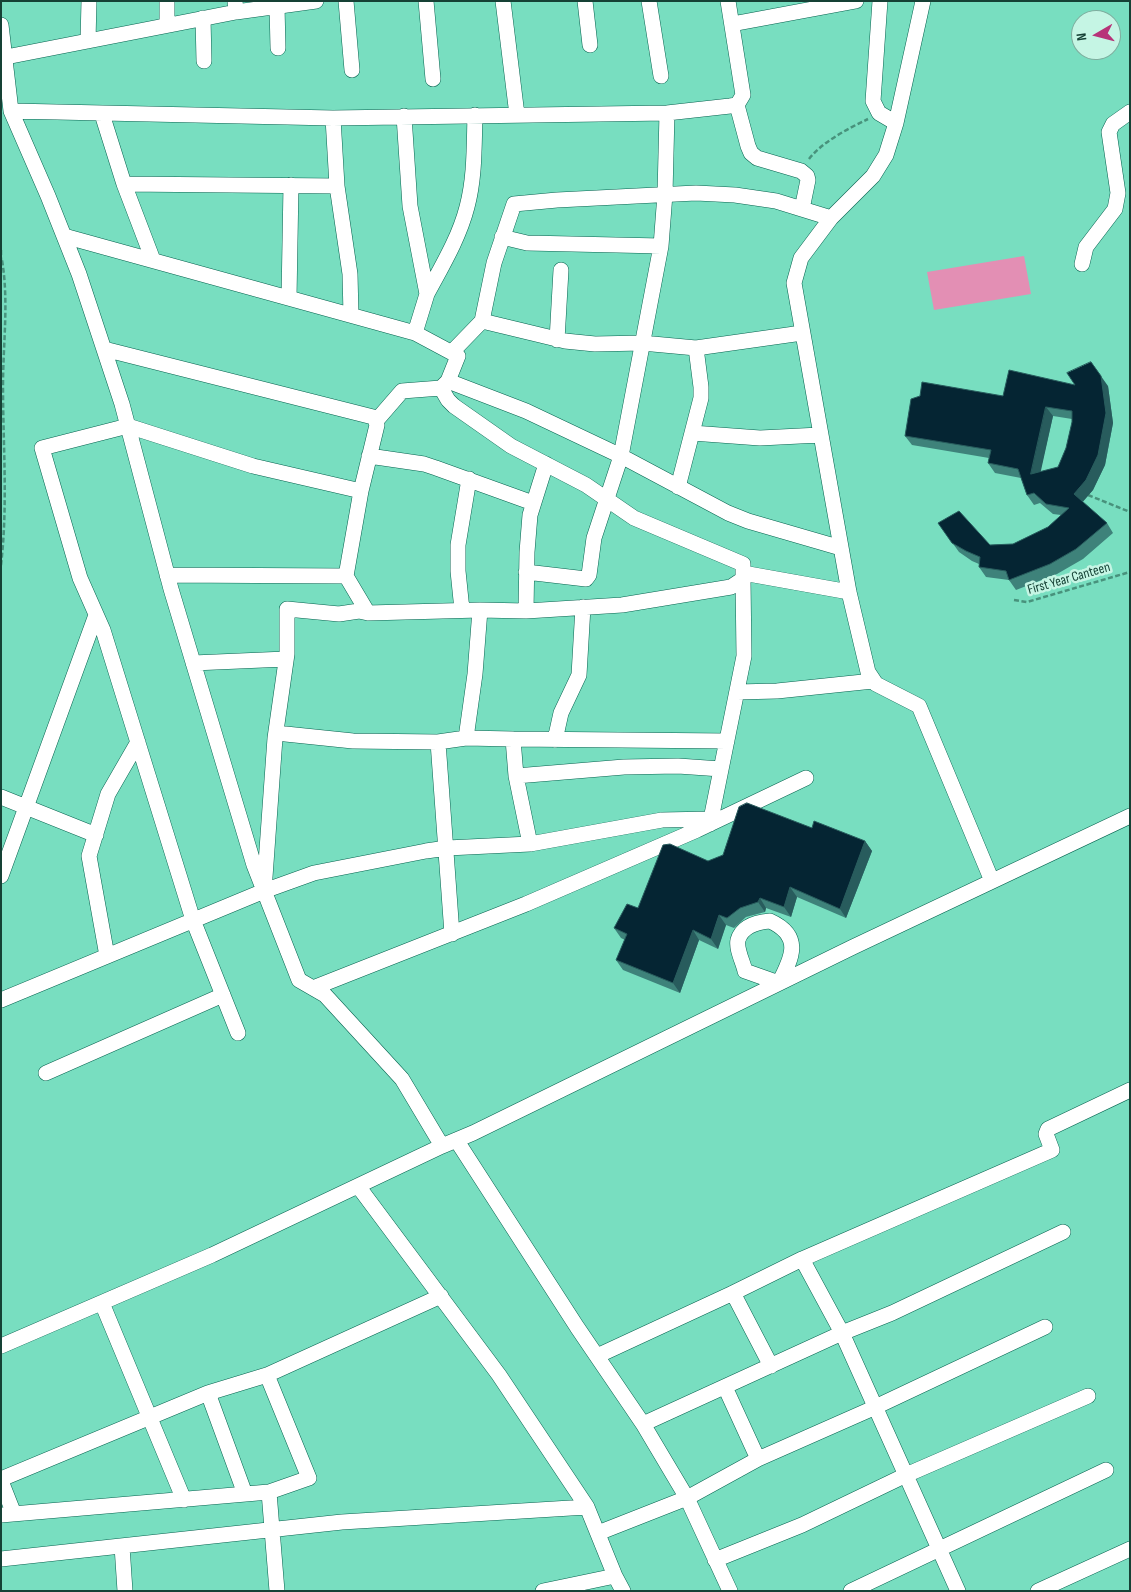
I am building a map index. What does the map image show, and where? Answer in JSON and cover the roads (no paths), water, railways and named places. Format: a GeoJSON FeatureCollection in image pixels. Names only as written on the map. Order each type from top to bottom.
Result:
{"type":"FeatureCollection","features":[{"type":"Feature","properties":{"kind":"street"},"geometry":{"type":"LineString","coordinates":[[88,41],[89,1]]}},
{"type":"Feature","properties":{"kind":"street"},"geometry":{"type":"LineString","coordinates":[[167,1],[167,25]]}},
{"type":"Feature","properties":{"kind":"street"},"geometry":{"type":"LineString","coordinates":[[6,57],[203,18],[235,6],[278,6],[314,1]]}},
{"type":"Feature","properties":{"kind":"street"},"geometry":{"type":"LineString","coordinates":[[346,1],[352,70]]}},
{"type":"Feature","properties":{"kind":"street"},"geometry":{"type":"LineString","coordinates":[[426,1],[433,79]]}},
{"type":"Feature","properties":{"kind":"street"},"geometry":{"type":"LineString","coordinates":[[503,1],[517,115]]}},
{"type":"Feature","properties":{"kind":"street"},"geometry":{"type":"LineString","coordinates":[[585,1],[590,45]]}},
{"type":"Feature","properties":{"kind":"street"},"geometry":{"type":"LineString","coordinates":[[648,1],[661,76]]}},
{"type":"Feature","properties":{"kind":"street"},"geometry":{"type":"LineString","coordinates":[[728,1],[743,95],[737,105],[748,146],[757,158],[801,170],[807,176],[808,180],[802,209]]}},
{"type":"Feature","properties":{"kind":"street"},"geometry":{"type":"LineString","coordinates":[[732,24],[856,1]]}},
{"type":"Feature","properties":{"kind":"street"},"geometry":{"type":"LineString","coordinates":[[880,1],[873,101],[879,113],[896,123]]}},
{"type":"Feature","properties":{"kind":"street"},"geometry":{"type":"LineString","coordinates":[[923,1],[896,123],[886,155],[873,176],[831,218],[801,258],[794,283],[849,592],[868,672],[876,684],[919,706],[992,881]]}},
{"type":"Feature","properties":{"kind":"street"},"geometry":{"type":"LineString","coordinates":[[278,6],[278,48]]}},
{"type":"Feature","properties":{"kind":"street"},"geometry":{"type":"LineString","coordinates":[[203,18],[204,61]]}},
{"type":"Feature","properties":{"kind":"street"},"geometry":{"type":"LineString","coordinates":[[1,26],[11,111],[79,274],[104,349],[128,426],[167,575],[254,865],[299,980],[324,995],[402,1079],[442,1146]]}},
{"type":"Feature","properties":{"kind":"street"},"geometry":{"type":"LineString","coordinates":[[11,111],[333,118],[667,113],[737,105]]}},
{"type":"Feature","properties":{"kind":"street"},"geometry":{"type":"LineString","coordinates":[[1082,264],[1086,247],[1115,209],[1117,203],[1118,193],[1109,132],[1113,124],[1130,112]]}},
{"type":"Feature","properties":{"kind":"street"},"geometry":{"type":"LineString","coordinates":[[526,572],[587,578],[594,538],[621,456],[661,246],[665,194],[667,113]]}},
{"type":"Feature","properties":{"kind":"street"},"geometry":{"type":"LineString","coordinates":[[102,114],[124,184],[153,260]]}},
{"type":"Feature","properties":{"kind":"street"},"geometry":{"type":"LineString","coordinates":[[416,333],[427,294],[453,245],[467,208],[473,168],[475,115]]}},
{"type":"Feature","properties":{"kind":"street"},"geometry":{"type":"LineString","coordinates":[[404,116],[410,206],[427,294]]}},
{"type":"Feature","properties":{"kind":"street"},"geometry":{"type":"LineString","coordinates":[[333,118],[337,186],[350,274],[351,315]]}},
{"type":"Feature","properties":{"kind":"street"},"geometry":{"type":"LineString","coordinates":[[124,184],[337,186]]}},
{"type":"Feature","properties":{"kind":"street"},"geometry":{"type":"LineString","coordinates":[[289,298],[291,185]]}},
{"type":"Feature","properties":{"kind":"street"},"geometry":{"type":"LineString","coordinates":[[452,352],[482,321],[494,263],[514,204],[696,193],[736,195],[776,201],[831,218]]}},
{"type":"Feature","properties":{"kind":"street"},"geometry":{"type":"LineString","coordinates":[[64,236],[416,333],[458,356],[444,384],[448,400],[454,406],[511,446],[586,484],[634,518],[744,564],[744,656],[710,822]]}},
{"type":"Feature","properties":{"kind":"street"},"geometry":{"type":"LineString","coordinates":[[502,237],[526,243],[661,246]]}},
{"type":"Feature","properties":{"kind":"street"},"geometry":{"type":"LineString","coordinates":[[557,340],[561,270]]}},
{"type":"Feature","properties":{"kind":"street"},"geometry":{"type":"LineString","coordinates":[[482,321],[557,340],[595,344],[642,343],[696,348],[802,333]]}},
{"type":"Feature","properties":{"kind":"street"},"geometry":{"type":"LineString","coordinates":[[678,486],[702,393],[696,348]]}},
{"type":"Feature","properties":{"kind":"street"},"geometry":{"type":"LineString","coordinates":[[104,349],[373,417],[376,421]]}},
{"type":"Feature","properties":{"kind":"street"},"geometry":{"type":"LineString","coordinates":[[368,613],[346,576],[376,421],[402,391],[444,384],[526,411],[621,456],[728,513],[748,521],[841,548]]}},
{"type":"Feature","properties":{"kind":"street"},"geometry":{"type":"LineString","coordinates":[[238,1033],[193,920],[103,630],[80,578],[42,448],[128,426],[253,466],[361,491]]}},
{"type":"Feature","properties":{"kind":"street"},"geometry":{"type":"LineString","coordinates":[[692,433],[760,438],[820,435]]}},
{"type":"Feature","properties":{"kind":"street"},"geometry":{"type":"LineString","coordinates":[[369,456],[424,464],[533,503]]}},
{"type":"Feature","properties":{"kind":"street"},"geometry":{"type":"LineString","coordinates":[[526,611],[528,529],[533,503],[546,464]]}},
{"type":"Feature","properties":{"kind":"street"},"geometry":{"type":"LineString","coordinates":[[462,610],[458,552],[469,479]]}},
{"type":"Feature","properties":{"kind":"street"},"geometry":{"type":"LineString","coordinates":[[167,575],[346,576]]}},
{"type":"Feature","properties":{"kind":"street"},"geometry":{"type":"LineString","coordinates":[[743,576],[849,592]]}},
{"type":"Feature","properties":{"kind":"street"},"geometry":{"type":"LineString","coordinates":[[264,890],[276,733],[286,659],[287,609],[339,614],[358,611],[368,613],[462,610],[526,611],[622,605],[731,587],[743,576]]}},
{"type":"Feature","properties":{"kind":"street"},"geometry":{"type":"LineString","coordinates":[[555,740],[561,713],[579,675],[582,607]]}},
{"type":"Feature","properties":{"kind":"street"},"geometry":{"type":"LineString","coordinates":[[466,738],[475,674],[480,610]]}},
{"type":"Feature","properties":{"kind":"street"},"geometry":{"type":"LineString","coordinates":[[1,876],[96,615]]}},
{"type":"Feature","properties":{"kind":"street"},"geometry":{"type":"LineString","coordinates":[[193,662],[286,659]]}},
{"type":"Feature","properties":{"kind":"street"},"geometry":{"type":"LineString","coordinates":[[737,692],[778,691],[873,681]]}},
{"type":"Feature","properties":{"kind":"street"},"geometry":{"type":"LineString","coordinates":[[276,733],[360,742],[438,742],[466,738],[727,741]]}},
{"type":"Feature","properties":{"kind":"street"},"geometry":{"type":"LineString","coordinates":[[513,739],[516,776],[530,844]]}},
{"type":"Feature","properties":{"kind":"street"},"geometry":{"type":"LineString","coordinates":[[108,956],[89,856],[108,794],[138,742]]}},
{"type":"Feature","properties":{"kind":"street"},"geometry":{"type":"LineString","coordinates":[[438,742],[452,934]]}},
{"type":"Feature","properties":{"kind":"street"},"geometry":{"type":"LineString","coordinates":[[516,776],[624,767],[678,766],[721,769]]}},
{"type":"Feature","properties":{"kind":"street"},"geometry":{"type":"LineString","coordinates":[[313,988],[452,934],[710,822],[806,778]]}},
{"type":"Feature","properties":{"kind":"street"},"geometry":{"type":"LineString","coordinates":[[1,798],[26,806],[96,835]]}},
{"type":"Feature","properties":{"kind":"street"},"geometry":{"type":"LineString","coordinates":[[1,1346],[212,1255],[442,1146],[457,1141],[779,983],[1130,816]]}},
{"type":"Feature","properties":{"kind":"street"},"geometry":{"type":"LineString","coordinates":[[1,1000],[264,890],[314,873],[447,848],[530,844],[662,820],[710,822]]}},
{"type":"Feature","properties":{"kind":"street"},"geometry":{"type":"LineString","coordinates":[[46,1073],[223,995]]}},
{"type":"Feature","properties":{"kind":"street"},"geometry":{"type":"LineString","coordinates":[[597,1356],[802,1259],[1052,1150],[1046,1134],[1048,1129],[1130,1090]]}},
{"type":"Feature","properties":{"kind":"street"},"geometry":{"type":"LineString","coordinates":[[457,1141],[643,1424],[686,1498],[730,1591]]}},
{"type":"Feature","properties":{"kind":"street"},"geometry":{"type":"LineString","coordinates":[[358,1186],[499,1375],[587,1507],[623,1591]]}},
{"type":"Feature","properties":{"kind":"street"},"geometry":{"type":"LineString","coordinates":[[643,1424],[892,1313],[1062,1232]]}},
{"type":"Feature","properties":{"kind":"street"},"geometry":{"type":"LineString","coordinates":[[802,1259],[842,1334],[958,1591]]}},
{"type":"Feature","properties":{"kind":"street"},"geometry":{"type":"LineString","coordinates":[[733,1293],[771,1366]]}},
{"type":"Feature","properties":{"kind":"street"},"geometry":{"type":"LineString","coordinates":[[267,1375],[308,1478],[268,1492],[8,1515],[1,1480],[208,1393],[267,1375],[441,1296]]}},
{"type":"Feature","properties":{"kind":"street"},"geometry":{"type":"LineString","coordinates":[[102,1303],[184,1500]]}},
{"type":"Feature","properties":{"kind":"street"},"geometry":{"type":"LineString","coordinates":[[598,1533],[686,1498],[758,1459],[1045,1328]]}},
{"type":"Feature","properties":{"kind":"street"},"geometry":{"type":"LineString","coordinates":[[725,1387],[758,1459]]}},
{"type":"Feature","properties":{"kind":"street"},"geometry":{"type":"LineString","coordinates":[[208,1393],[245,1494]]}},
{"type":"Feature","properties":{"kind":"street"},"geometry":{"type":"LineString","coordinates":[[715,1560],[802,1525],[906,1475],[1088,1396]]}},
{"type":"Feature","properties":{"kind":"street"},"geometry":{"type":"LineString","coordinates":[[851,1591],[1106,1470]]}},
{"type":"Feature","properties":{"kind":"street"},"geometry":{"type":"LineString","coordinates":[[268,1492],[277,1591]]}},
{"type":"Feature","properties":{"kind":"street"},"geometry":{"type":"LineString","coordinates":[[1,1559],[342,1522],[587,1507]]}},
{"type":"Feature","properties":{"kind":"street"},"geometry":{"type":"LineString","coordinates":[[122,1546],[125,1591]]}},
{"type":"Feature","properties":{"kind":"street"},"geometry":{"type":"LineString","coordinates":[[1038,1591],[1130,1549]]}},
{"type":"Feature","properties":{"kind":"street"},"geometry":{"type":"LineString","coordinates":[[544,1591],[615,1576]]}}]}
